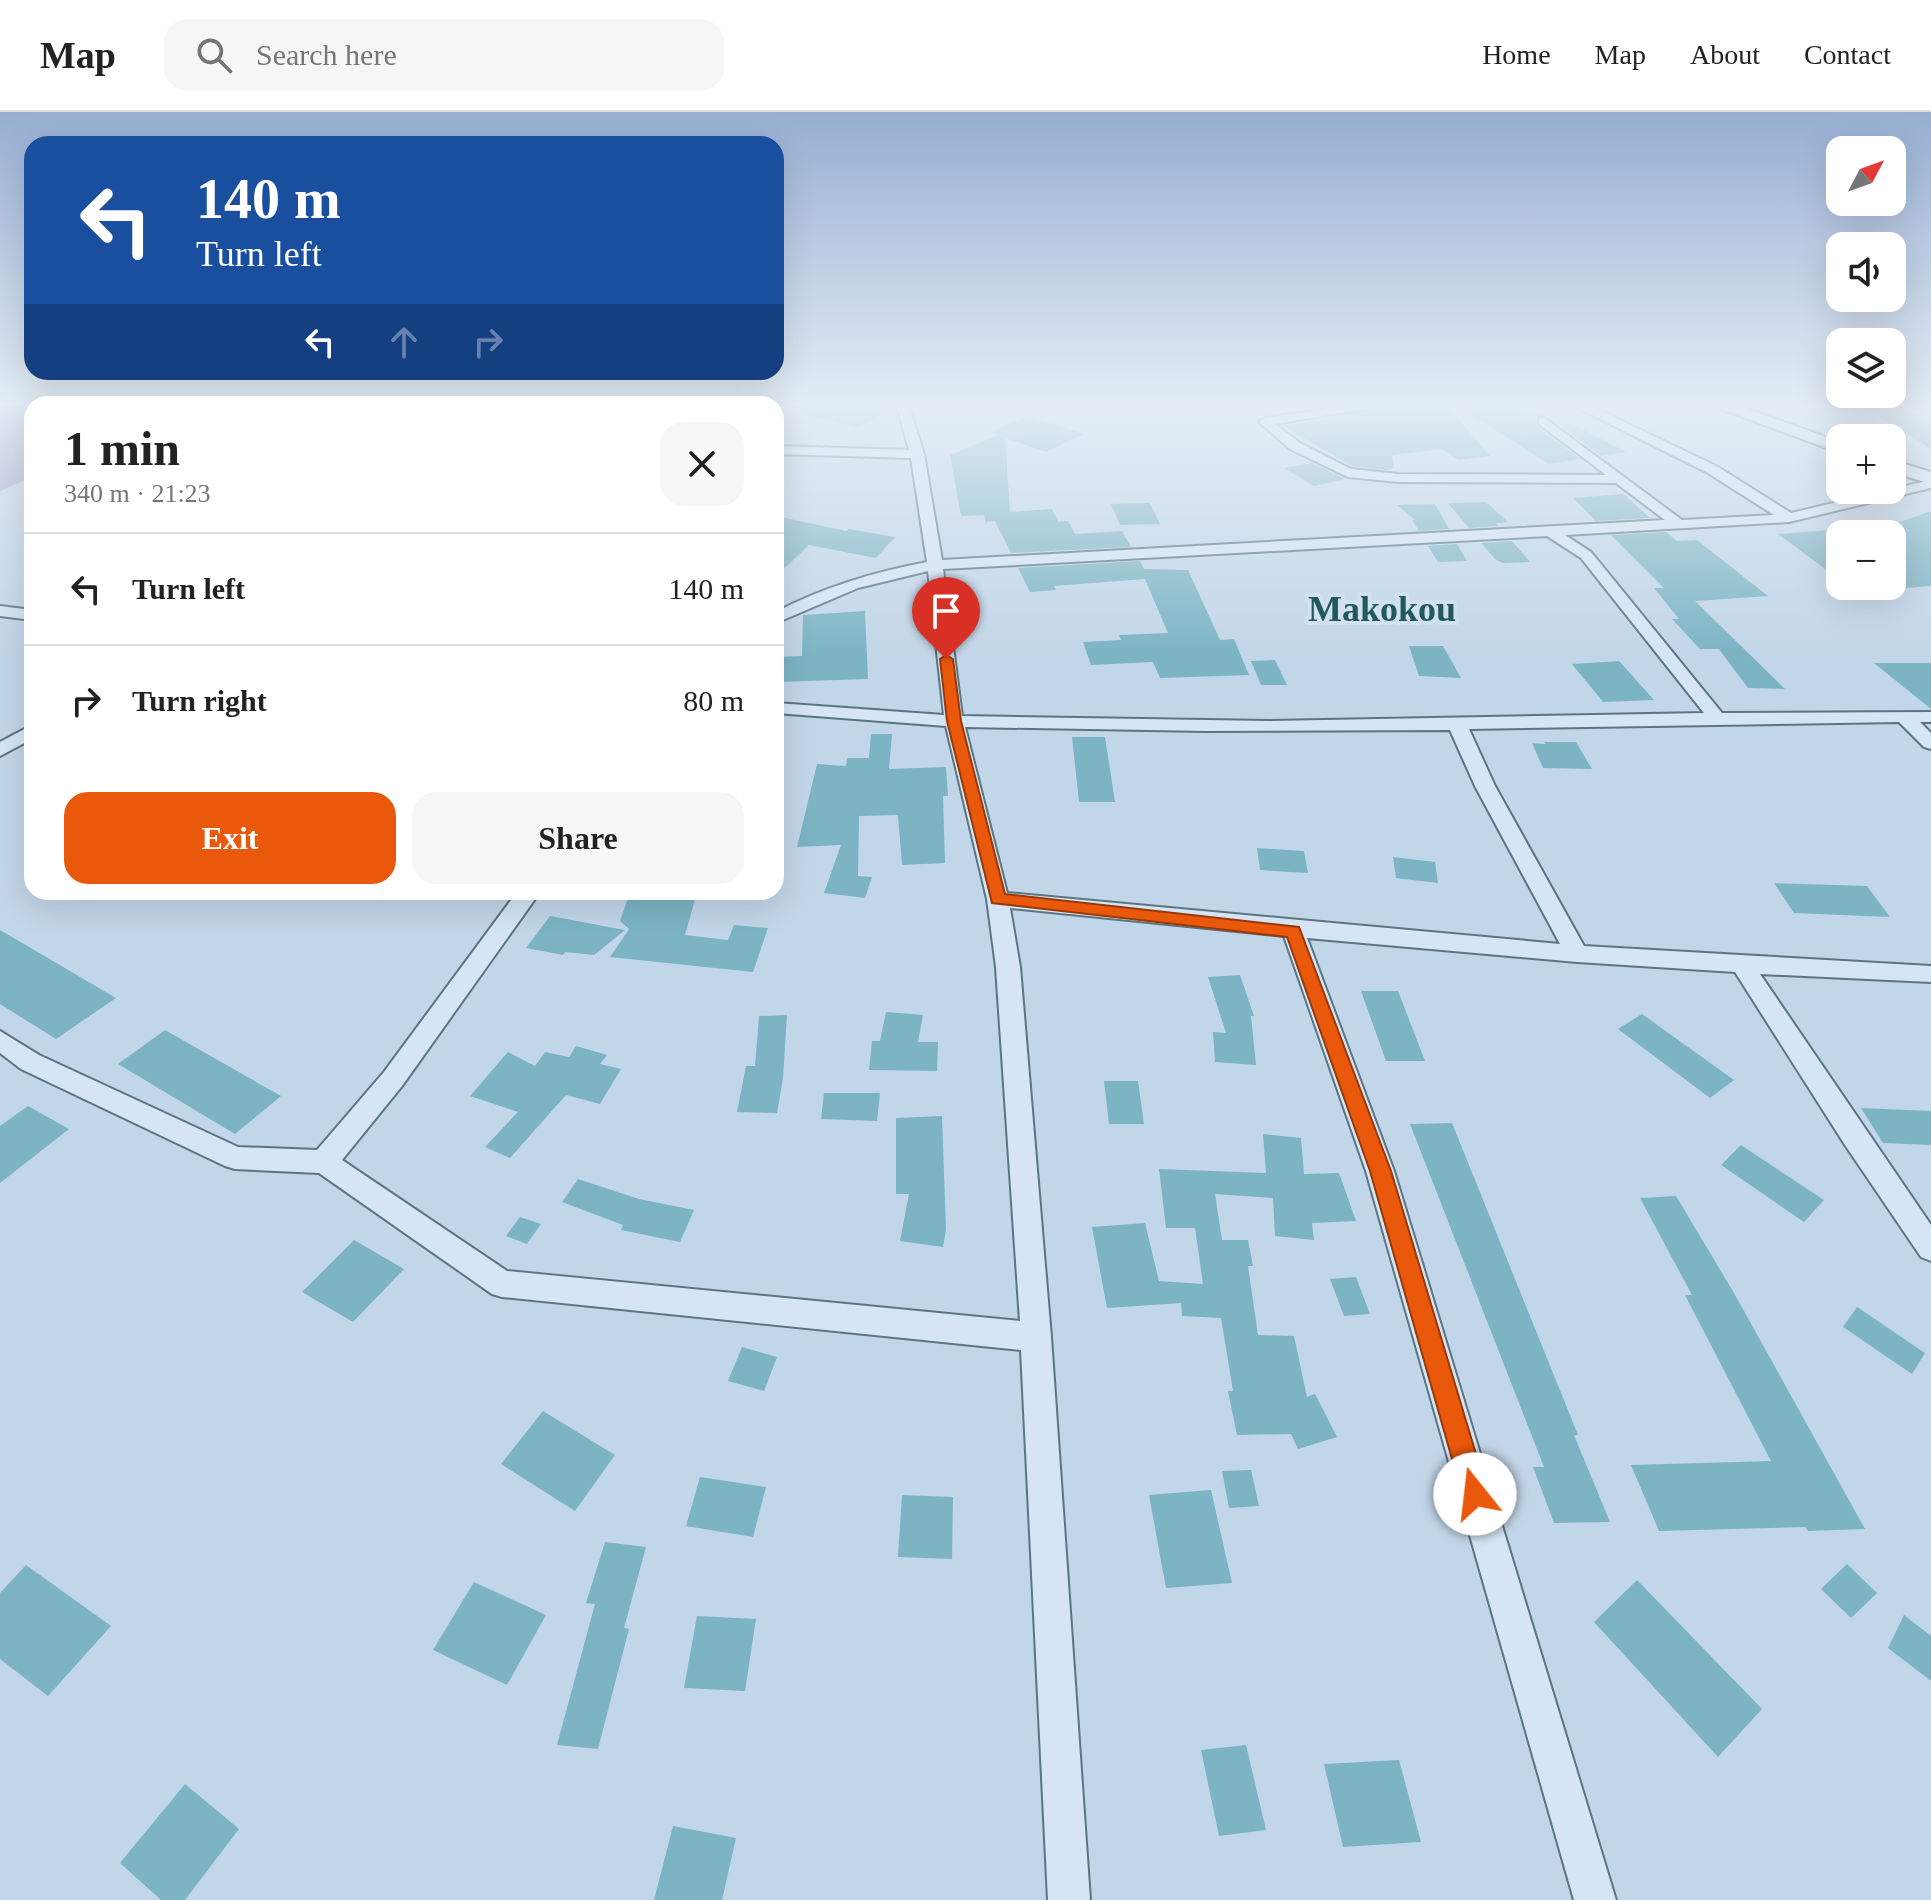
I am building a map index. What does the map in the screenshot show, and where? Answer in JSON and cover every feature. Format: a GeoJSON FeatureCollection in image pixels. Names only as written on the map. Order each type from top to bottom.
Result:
{"type":"FeatureCollection","features":[{"type":"Feature","properties":{"kind":"street"},"geometry":{"type":"LineString","coordinates":[[922,486],[954,721],[998,899],[1008,967],[1036,1337],[1069,1900]]}},
{"type":"Feature","properties":{"kind":"street"},"geometry":{"type":"LineString","coordinates":[[1631,486],[1679,524]]}},
{"type":"Feature","properties":{"kind":"street"},"geometry":{"type":"LineString","coordinates":[[1739,486],[1789,518]]}},
{"type":"Feature","properties":{"kind":"street"},"geometry":{"type":"LineString","coordinates":[[784,614],[819,595],[891,573],[935,565],[1789,518],[1921,486]]}},
{"type":"Feature","properties":{"kind":"street"},"geometry":{"type":"LineString","coordinates":[[1551,532],[1586,555],[1716,717]]}},
{"type":"Feature","properties":{"kind":"street"},"geometry":{"type":"LineString","coordinates":[[0,611],[24,614]]}},
{"type":"Feature","properties":{"kind":"street"},"geometry":{"type":"LineString","coordinates":[[784,709],[954,721],[1165,727],[1716,717],[1931,717]]}},
{"type":"Feature","properties":{"kind":"street"},"geometry":{"type":"LineString","coordinates":[[1904,717],[1931,743]]}},
{"type":"Feature","properties":{"kind":"street"},"geometry":{"type":"LineString","coordinates":[[1457,724],[1485,786],[1577,954]]}},
{"type":"Feature","properties":{"kind":"street"},"geometry":{"type":"LineString","coordinates":[[0,750],[24,736]]}},
{"type":"Feature","properties":{"kind":"street"},"geometry":{"type":"LineString","coordinates":[[998,899],[1293,931],[1577,954],[1743,966],[1931,974]]}},
{"type":"Feature","properties":{"kind":"street"},"geometry":{"type":"LineString","coordinates":[[324,1162],[393,1079],[523,900]]}},
{"type":"Feature","properties":{"kind":"street"},"geometry":{"type":"LineString","coordinates":[[1293,931],[1380,1171],[1595,1900]]}},
{"type":"Feature","properties":{"kind":"street"},"geometry":{"type":"LineString","coordinates":[[1743,966],[1854,1137],[1931,1248]]}},
{"type":"Feature","properties":{"kind":"street"},"geometry":{"type":"LineString","coordinates":[[0,1040],[30,1062],[235,1158],[324,1162],[502,1284],[1036,1337]]}},
{"type":"Feature","properties":{"kind":"building"},"geometry":{"type":"Polygon","coordinates":[[[956,486],[1008,486],[1010,512],[1052,509],[1058,522],[1068,521],[1075,534],[1122,531],[1131,547],[1011,553],[995,521],[985,522],[984,515],[961,516],[956,486]]]}},
{"type":"Feature","properties":{"kind":"building"},"geometry":{"type":"Polygon","coordinates":[[[1623,494],[1650,518],[1596,521],[1573,498],[1623,494]]]}},
{"type":"Feature","properties":{"kind":"building"},"geometry":{"type":"Polygon","coordinates":[[[1486,502],[1508,522],[1496,523],[1499,526],[1469,528],[1448,503],[1486,502]]]}},
{"type":"Feature","properties":{"kind":"building"},"geometry":{"type":"Polygon","coordinates":[[[1150,503],[1160,524],[1120,525],[1111,504],[1150,503]]]}},
{"type":"Feature","properties":{"kind":"building"},"geometry":{"type":"Polygon","coordinates":[[[1435,504],[1449,529],[1419,531],[1412,520],[1415,520],[1397,505],[1435,504]]]}},
{"type":"Feature","properties":{"kind":"building"},"geometry":{"type":"Polygon","coordinates":[[[1931,511],[1931,586],[1906,588],[1905,520],[1931,511]]]}},
{"type":"Feature","properties":{"kind":"building"},"geometry":{"type":"Polygon","coordinates":[[[784,518],[846,531],[895,537],[876,558],[809,545],[784,568],[784,518]]]}},
{"type":"Feature","properties":{"kind":"building"},"geometry":{"type":"Polygon","coordinates":[[[1826,530],[1826,570],[1778,534],[1826,530]]]}},
{"type":"Feature","properties":{"kind":"building"},"geometry":{"type":"Polygon","coordinates":[[[1666,532],[1677,541],[1697,540],[1768,596],[1695,601],[1785,689],[1748,688],[1719,649],[1700,649],[1672,619],[1679,619],[1654,588],[1664,588],[1611,535],[1666,532]]]}},
{"type":"Feature","properties":{"kind":"building"},"geometry":{"type":"Polygon","coordinates":[[[1512,541],[1530,562],[1503,563],[1496,560],[1481,543],[1512,541]]]}},
{"type":"Feature","properties":{"kind":"building"},"geometry":{"type":"Polygon","coordinates":[[[1457,544],[1467,561],[1438,562],[1428,546],[1457,544]]]}},
{"type":"Feature","properties":{"kind":"building"},"geometry":{"type":"Polygon","coordinates":[[[1140,561],[1144,569],[1188,570],[1220,640],[1234,639],[1249,675],[1160,678],[1153,662],[1091,665],[1083,642],[1121,640],[1119,635],[1168,633],[1145,579],[1054,586],[1056,590],[1030,592],[1018,568],[1140,561]]]}},
{"type":"Feature","properties":{"kind":"building"},"geometry":{"type":"Polygon","coordinates":[[[865,611],[868,679],[784,682],[784,657],[802,656],[803,615],[865,611]]]}},
{"type":"Feature","properties":{"kind":"building"},"geometry":{"type":"Polygon","coordinates":[[[1409,646],[1443,646],[1461,678],[1419,676],[1409,646]]]}},
{"type":"Feature","properties":{"kind":"building"},"geometry":{"type":"Polygon","coordinates":[[[1275,660],[1287,685],[1261,685],[1251,661],[1275,660]]]}},
{"type":"Feature","properties":{"kind":"building"},"geometry":{"type":"Polygon","coordinates":[[[1619,661],[1654,700],[1603,702],[1572,664],[1619,661]]]}},
{"type":"Feature","properties":{"kind":"building"},"geometry":{"type":"Polygon","coordinates":[[[1874,663],[1931,663],[1931,709],[1874,663]]]}},
{"type":"Feature","properties":{"kind":"building"},"geometry":{"type":"Polygon","coordinates":[[[871,734],[892,734],[889,769],[946,767],[948,796],[943,796],[945,863],[902,865],[898,815],[859,816],[858,876],[872,877],[865,898],[824,893],[841,845],[797,847],[817,764],[846,766],[847,758],[869,758],[871,734]]]}},
{"type":"Feature","properties":{"kind":"building"},"geometry":{"type":"Polygon","coordinates":[[[1072,737],[1105,737],[1115,802],[1079,802],[1072,737]]]}},
{"type":"Feature","properties":{"kind":"building"},"geometry":{"type":"Polygon","coordinates":[[[1544,742],[1576,742],[1592,769],[1543,768],[1532,743],[1546,744],[1544,742]]]}},
{"type":"Feature","properties":{"kind":"building"},"geometry":{"type":"Polygon","coordinates":[[[1257,848],[1304,851],[1308,873],[1260,870],[1257,848]]]}},
{"type":"Feature","properties":{"kind":"building"},"geometry":{"type":"Polygon","coordinates":[[[1393,857],[1435,862],[1438,883],[1396,878],[1393,857]]]}},
{"type":"Feature","properties":{"kind":"building"},"geometry":{"type":"Polygon","coordinates":[[[1774,883],[1867,886],[1890,917],[1794,913],[1774,883]]]}},
{"type":"Feature","properties":{"kind":"building"},"geometry":{"type":"Polygon","coordinates":[[[627,900],[695,900],[685,935],[728,940],[734,925],[768,928],[753,972],[610,957],[629,929],[620,921],[627,900]]]}},
{"type":"Feature","properties":{"kind":"building"},"geometry":{"type":"Polygon","coordinates":[[[550,916],[625,930],[594,955],[565,952],[563,955],[526,948],[550,916]]]}},
{"type":"Feature","properties":{"kind":"building"},"geometry":{"type":"Polygon","coordinates":[[[0,930],[116,998],[56,1039],[0,1004],[0,930]]]}},
{"type":"Feature","properties":{"kind":"building"},"geometry":{"type":"Polygon","coordinates":[[[1240,975],[1254,1016],[1251,1016],[1256,1065],[1215,1062],[1213,1032],[1226,1033],[1208,977],[1240,975]]]}},
{"type":"Feature","properties":{"kind":"building"},"geometry":{"type":"Polygon","coordinates":[[[1361,991],[1398,991],[1425,1061],[1386,1061],[1361,991]]]}},
{"type":"Feature","properties":{"kind":"building"},"geometry":{"type":"Polygon","coordinates":[[[886,1012],[923,1015],[918,1042],[938,1042],[937,1071],[869,1070],[872,1041],[880,1041],[886,1012]]]}},
{"type":"Feature","properties":{"kind":"building"},"geometry":{"type":"Polygon","coordinates":[[[1642,1014],[1734,1080],[1710,1098],[1618,1029],[1642,1014]]]}},
{"type":"Feature","properties":{"kind":"building"},"geometry":{"type":"Polygon","coordinates":[[[787,1015],[783,1078],[777,1113],[737,1112],[746,1066],[755,1066],[759,1016],[787,1015]]]}},
{"type":"Feature","properties":{"kind":"building"},"geometry":{"type":"Polygon","coordinates":[[[165,1030],[281,1096],[235,1134],[118,1064],[165,1030]]]}},
{"type":"Feature","properties":{"kind":"building"},"geometry":{"type":"Polygon","coordinates":[[[576,1046],[607,1055],[600,1064],[621,1069],[600,1104],[566,1095],[510,1158],[485,1147],[518,1112],[470,1096],[508,1052],[535,1066],[545,1052],[569,1057],[576,1046]]]}},
{"type":"Feature","properties":{"kind":"building"},"geometry":{"type":"Polygon","coordinates":[[[1104,1081],[1138,1081],[1144,1124],[1109,1124],[1104,1081]]]}},
{"type":"Feature","properties":{"kind":"building"},"geometry":{"type":"Polygon","coordinates":[[[824,1093],[880,1093],[877,1121],[821,1119],[824,1093]]]}},
{"type":"Feature","properties":{"kind":"building"},"geometry":{"type":"Polygon","coordinates":[[[28,1106],[69,1129],[0,1183],[0,1126],[28,1106]]]}},
{"type":"Feature","properties":{"kind":"building"},"geometry":{"type":"Polygon","coordinates":[[[1861,1108],[1931,1111],[1931,1145],[1883,1143],[1861,1108]]]}},
{"type":"Feature","properties":{"kind":"building"},"geometry":{"type":"Polygon","coordinates":[[[942,1116],[946,1230],[943,1247],[900,1241],[909,1194],[896,1194],[896,1118],[942,1116]]]}},
{"type":"Feature","properties":{"kind":"building"},"geometry":{"type":"Polygon","coordinates":[[[1452,1123],[1610,1522],[1554,1523],[1533,1467],[1544,1467],[1410,1124],[1452,1123]]]}},
{"type":"Feature","properties":{"kind":"building"},"geometry":{"type":"Polygon","coordinates":[[[1263,1134],[1301,1138],[1304,1174],[1339,1173],[1356,1221],[1312,1223],[1314,1240],[1275,1236],[1273,1198],[1215,1194],[1222,1240],[1248,1240],[1253,1266],[1248,1266],[1258,1335],[1294,1336],[1307,1397],[1315,1394],[1337,1437],[1298,1449],[1291,1434],[1237,1435],[1228,1391],[1233,1391],[1221,1318],[1182,1316],[1181,1303],[1107,1308],[1092,1227],[1145,1223],[1159,1281],[1203,1284],[1195,1228],[1166,1228],[1159,1169],[1266,1173],[1263,1134]]]}},
{"type":"Feature","properties":{"kind":"building"},"geometry":{"type":"Polygon","coordinates":[[[1741,1145],[1824,1200],[1804,1222],[1721,1165],[1741,1145]]]}},
{"type":"Feature","properties":{"kind":"building"},"geometry":{"type":"Polygon","coordinates":[[[578,1179],[639,1199],[694,1210],[680,1242],[621,1230],[623,1225],[562,1202],[578,1179]]]}},
{"type":"Feature","properties":{"kind":"building"},"geometry":{"type":"Polygon","coordinates":[[[1676,1196],[1734,1293],[1865,1529],[1808,1531],[1805,1527],[1659,1531],[1631,1465],[1771,1461],[1685,1295],[1692,1295],[1640,1198],[1676,1196]]]}},
{"type":"Feature","properties":{"kind":"building"},"geometry":{"type":"Polygon","coordinates":[[[520,1217],[541,1224],[527,1244],[506,1236],[520,1217]]]}},
{"type":"Feature","properties":{"kind":"building"},"geometry":{"type":"Polygon","coordinates":[[[354,1240],[404,1269],[353,1322],[302,1292],[354,1240]]]}},
{"type":"Feature","properties":{"kind":"building"},"geometry":{"type":"Polygon","coordinates":[[[1356,1277],[1370,1314],[1344,1316],[1330,1279],[1356,1277]]]}},
{"type":"Feature","properties":{"kind":"building"},"geometry":{"type":"Polygon","coordinates":[[[1857,1307],[1925,1353],[1912,1374],[1843,1327],[1857,1307]]]}},
{"type":"Feature","properties":{"kind":"building"},"geometry":{"type":"Polygon","coordinates":[[[742,1347],[777,1357],[764,1391],[728,1381],[742,1347]]]}},
{"type":"Feature","properties":{"kind":"building"},"geometry":{"type":"Polygon","coordinates":[[[543,1411],[615,1455],[575,1511],[501,1464],[543,1411]]]}},
{"type":"Feature","properties":{"kind":"building"},"geometry":{"type":"Polygon","coordinates":[[[1251,1470],[1259,1506],[1229,1508],[1222,1471],[1251,1470]]]}},
{"type":"Feature","properties":{"kind":"building"},"geometry":{"type":"Polygon","coordinates":[[[700,1477],[766,1487],[753,1537],[686,1526],[700,1477]]]}},
{"type":"Feature","properties":{"kind":"building"},"geometry":{"type":"Polygon","coordinates":[[[1211,1490],[1232,1583],[1166,1588],[1149,1495],[1211,1490]]]}},
{"type":"Feature","properties":{"kind":"building"},"geometry":{"type":"Polygon","coordinates":[[[902,1495],[953,1497],[952,1559],[898,1557],[902,1495]]]}},
{"type":"Feature","properties":{"kind":"building"},"geometry":{"type":"Polygon","coordinates":[[[605,1542],[646,1547],[624,1628],[629,1629],[598,1749],[557,1745],[595,1604],[586,1603],[605,1542]]]}},
{"type":"Feature","properties":{"kind":"building"},"geometry":{"type":"Polygon","coordinates":[[[1847,1564],[1877,1593],[1851,1618],[1821,1589],[1847,1564]]]}},
{"type":"Feature","properties":{"kind":"building"},"geometry":{"type":"Polygon","coordinates":[[[26,1565],[111,1626],[48,1696],[0,1659],[0,1593],[26,1565]]]}},
{"type":"Feature","properties":{"kind":"building"},"geometry":{"type":"Polygon","coordinates":[[[1637,1580],[1762,1709],[1718,1757],[1594,1622],[1637,1580]]]}},
{"type":"Feature","properties":{"kind":"building"},"geometry":{"type":"Polygon","coordinates":[[[474,1582],[546,1615],[507,1685],[433,1650],[474,1582]]]}},
{"type":"Feature","properties":{"kind":"building"},"geometry":{"type":"Polygon","coordinates":[[[1904,1615],[1931,1636],[1931,1681],[1888,1648],[1904,1615]]]}},
{"type":"Feature","properties":{"kind":"building"},"geometry":{"type":"Polygon","coordinates":[[[697,1616],[756,1619],[745,1691],[684,1688],[697,1616]]]}},
{"type":"Feature","properties":{"kind":"building"},"geometry":{"type":"Polygon","coordinates":[[[1246,1745],[1266,1830],[1219,1836],[1201,1750],[1246,1745]]]}},
{"type":"Feature","properties":{"kind":"building"},"geometry":{"type":"Polygon","coordinates":[[[1399,1760],[1421,1842],[1343,1847],[1324,1764],[1399,1760]]]}},
{"type":"Feature","properties":{"kind":"building"},"geometry":{"type":"Polygon","coordinates":[[[185,1784],[239,1829],[185,1900],[161,1900],[120,1863],[185,1784]]]}},
{"type":"Feature","properties":{"kind":"building"},"geometry":{"type":"Polygon","coordinates":[[[673,1826],[736,1838],[722,1900],[654,1900],[673,1826]]]}},
{"type":"Feature","properties":{"kind":"district","name":"Makokou"},"geometry":{"type":"Point","coordinates":[1382,608]}},
{"type":"Feature","properties":{"kind":"route"},"geometry":{"type":"LineString","coordinates":[[946,659],[954,721],[998,899],[1293,931],[1380,1171],[1475,1494]]}}]}
